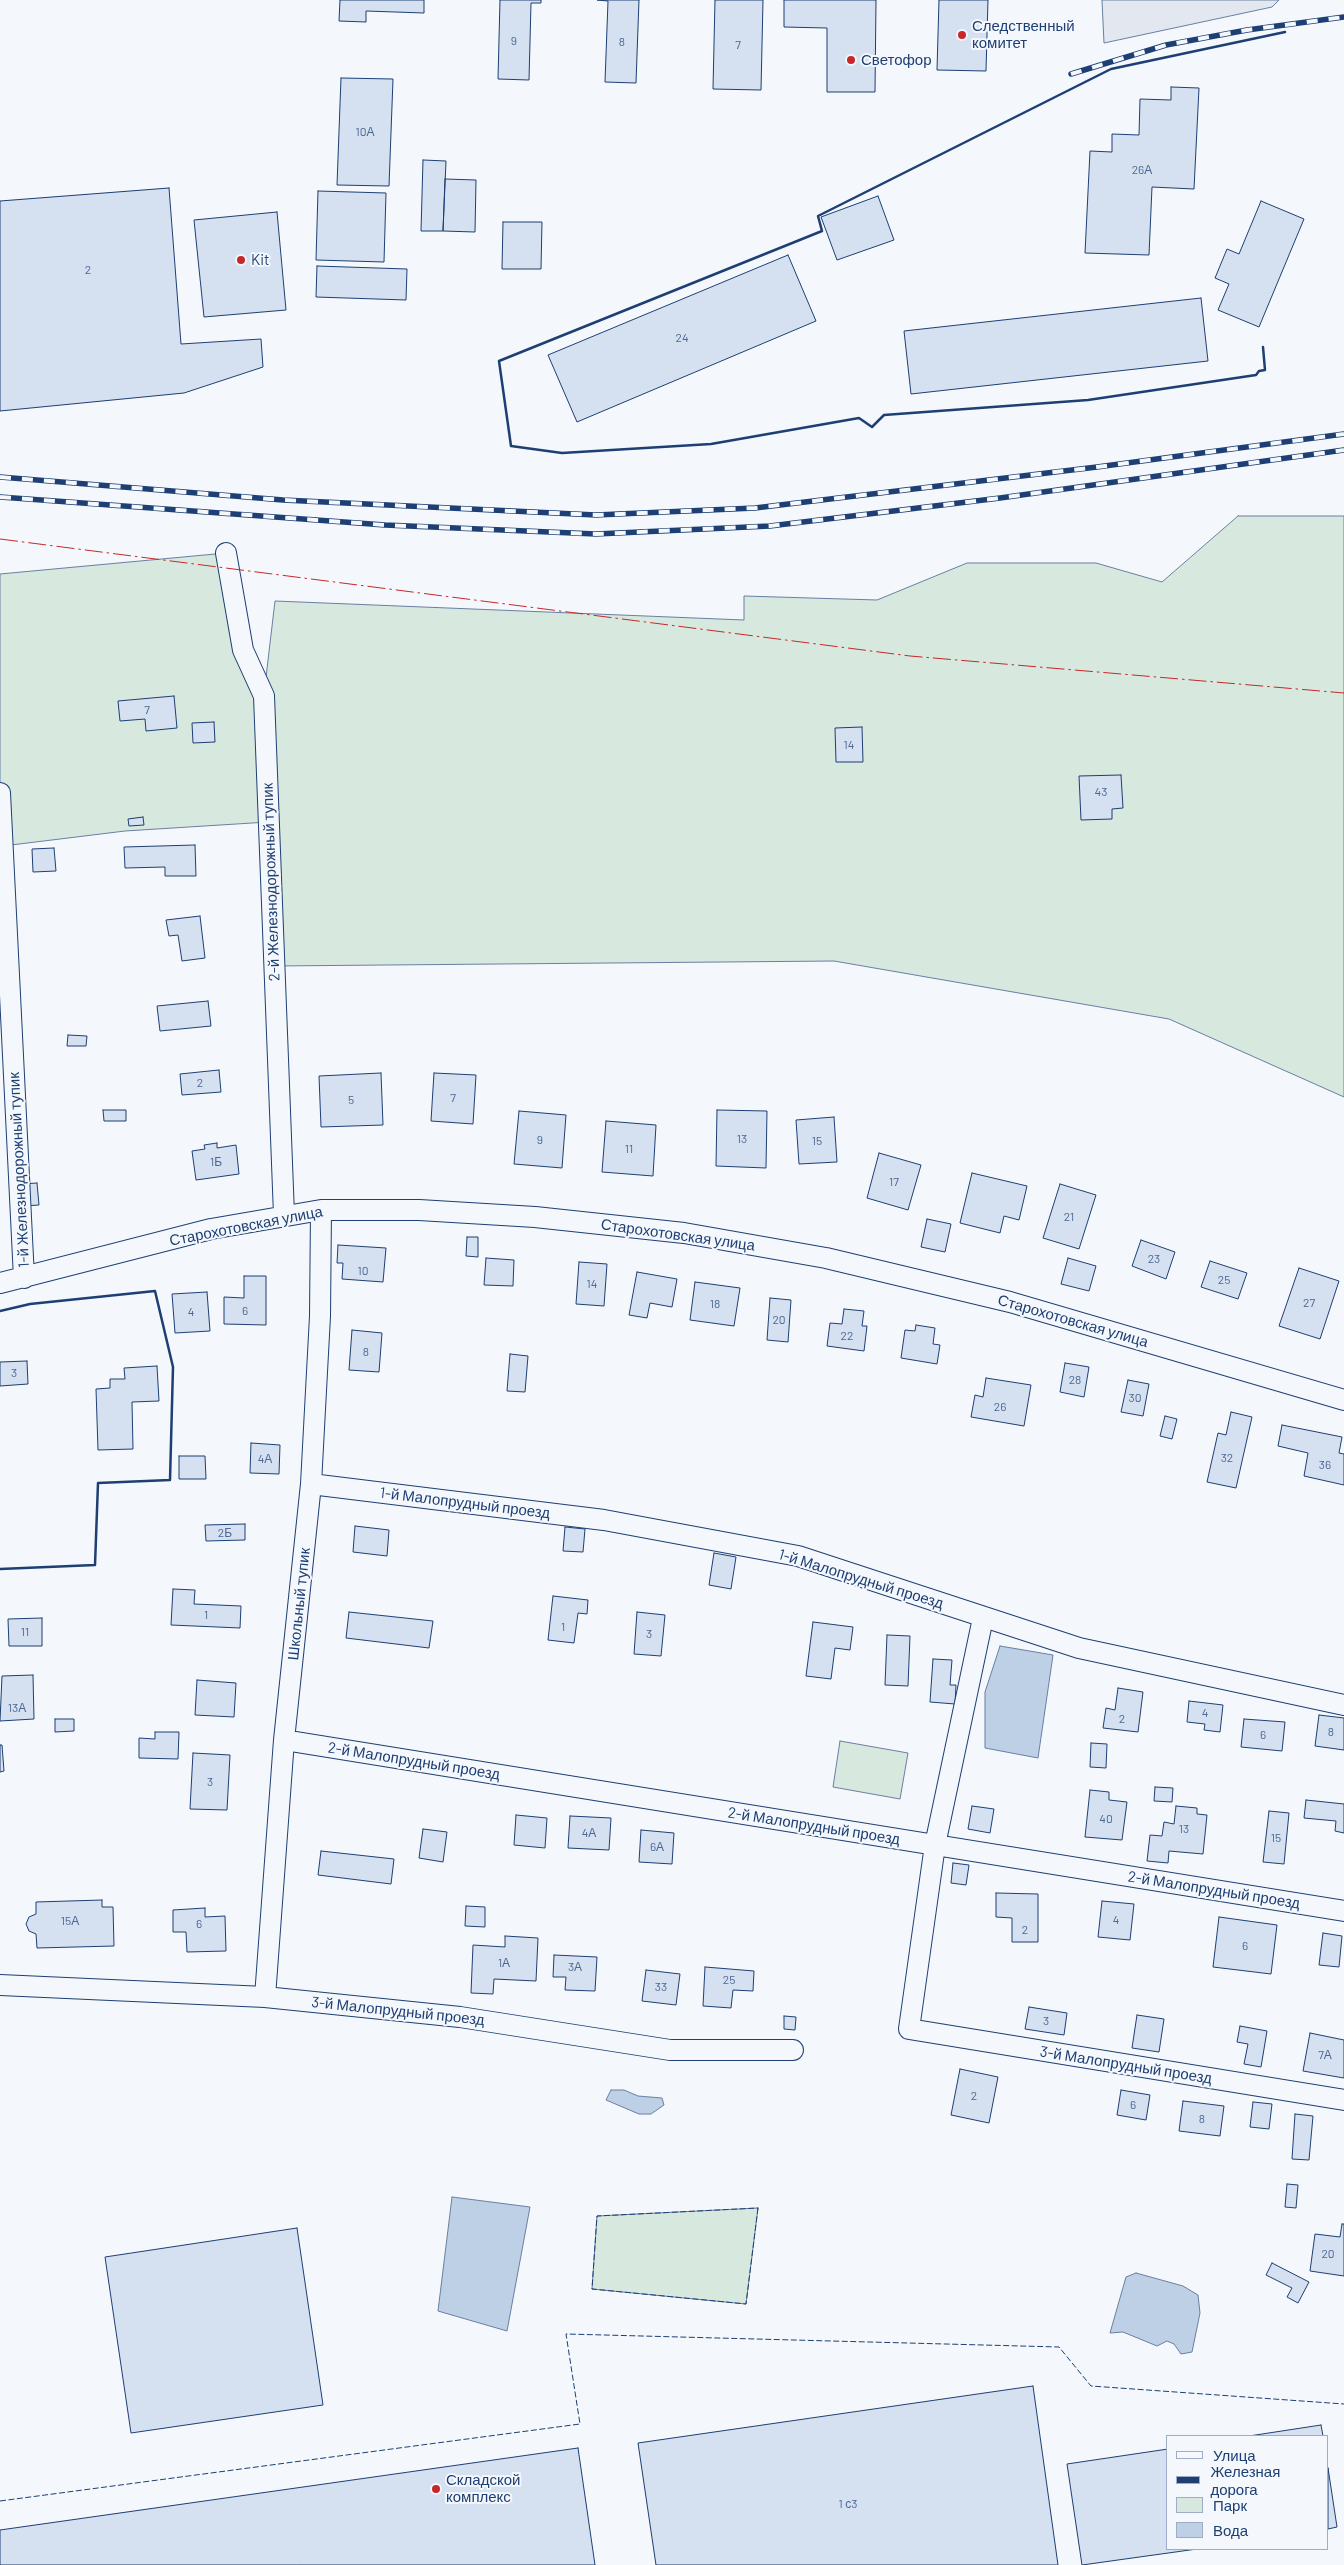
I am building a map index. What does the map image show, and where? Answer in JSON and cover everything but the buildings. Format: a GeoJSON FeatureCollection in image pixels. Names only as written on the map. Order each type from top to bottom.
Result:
{"type":"FeatureCollection","features":[{"type":"Feature","properties":{"kind":"street","name":"2-й Железнодорожный тупик"},"geometry":{"type":"LineString","coordinates":[[226,554],[243,650],[264,696],[284,1216]]}},
{"type":"Feature","properties":{"kind":"street","name":"1-й Железнодорожный тупик"},"geometry":{"type":"LineString","coordinates":[[0,793],[24,1278]]}},
{"type":"Feature","properties":{"kind":"street","name":"Старохотовская улица"},"geometry":{"type":"LineString","coordinates":[[0,1283],[211,1229],[321,1210],[419,1210],[534,1217],[684,1233],[826,1258],[1010,1302],[1344,1400]]}},
{"type":"Feature","properties":{"kind":"street","name":"Школьный тупик"},"geometry":{"type":"LineString","coordinates":[[265,1997],[284,1740],[311,1484],[320,1316],[321,1210]]}},
{"type":"Feature","properties":{"kind":"street","name":"1-й Малопрудный проезд"},"geometry":{"type":"LineString","coordinates":[[311,1484],[604,1520],[798,1556],[1079,1648],[1344,1705]]}},
{"type":"Feature","properties":{"kind":"street"},"geometry":{"type":"LineString","coordinates":[[935,1845],[983,1618]]}},
{"type":"Feature","properties":{"kind":"street","name":"2-й Малопрудный проезд"},"geometry":{"type":"LineString","coordinates":[[284,1740],[1344,1911]]}},
{"type":"Feature","properties":{"kind":"street","name":"3-й Малопрудный проезд"},"geometry":{"type":"LineString","coordinates":[[935,1845],[909,2029],[1344,2100]]}},
{"type":"Feature","properties":{"kind":"street","name":"3-й Малопрудный проезд"},"geometry":{"type":"LineString","coordinates":[[0,1985],[265,1997],[460,2017],[670,2050],[794,2050]]}},
{"type":"Feature","properties":{"kind":"green space"},"geometry":{"type":"Polygon","coordinates":[[[1238,516],[1344,516],[1344,1097],[1169,1019],[834,961],[274,966],[268,822],[125,831],[3,846],[0,793],[0,574],[226,553],[264,694],[275,601],[744,620],[744,596],[877,600],[967,563],[1096,563],[1162,582],[1238,516]]]}},
{"type":"Feature","properties":{"kind":"green space"},"geometry":{"type":"Polygon","coordinates":[[[840,1741],[908,1753],[900,1799],[833,1787],[840,1741]]]}},
{"type":"Feature","properties":{"kind":"green space"},"geometry":{"type":"Polygon","coordinates":[[[758,2208],[746,2304],[592,2289],[597,2216],[758,2208]]]}},
{"type":"Feature","properties":{"kind":"shaded area"},"geometry":{"type":"Polygon","coordinates":[[[1102,0],[1279,0],[1272,7],[1104,43],[1102,0]]]}},
{"type":"Feature","properties":{"kind":"water"},"geometry":{"type":"Polygon","coordinates":[[[1000,1646],[1053,1655],[1038,1758],[985,1748],[985,1692],[1000,1646]]]}},
{"type":"Feature","properties":{"kind":"water"},"geometry":{"type":"Polygon","coordinates":[[[611,2090],[624,2090],[638,2096],[662,2098],[664,2105],[651,2114],[639,2114],[606,2100],[611,2090]]]}},
{"type":"Feature","properties":{"kind":"water"},"geometry":{"type":"Polygon","coordinates":[[[452,2197],[530,2207],[507,2331],[438,2311],[452,2197]]]}},
{"type":"Feature","properties":{"kind":"water"},"geometry":{"type":"Polygon","coordinates":[[[1136,2273],[1183,2286],[1198,2295],[1200,2313],[1192,2352],[1181,2354],[1174,2344],[1167,2341],[1157,2346],[1123,2332],[1110,2333],[1126,2277],[1136,2273]]]}},
{"type":"Feature","properties":{"kind":"railway"},"geometry":{"type":"LineString","coordinates":[[1071,74],[1166,45],[1247,30],[1344,17]]}},
{"type":"Feature","properties":{"kind":"railway"},"geometry":{"type":"LineString","coordinates":[[0,477],[283,500],[596,515],[755,508],[1097,467],[1344,434]]}},
{"type":"Feature","properties":{"kind":"railway"},"geometry":{"type":"LineString","coordinates":[[0,497],[385,525],[596,534],[770,526],[1000,498],[1344,450]]}},
{"type":"Feature","properties":{"kind":"fence"},"geometry":{"type":"LineString","coordinates":[[758,2208],[746,2304],[592,2289],[597,2216],[758,2208]]}},
{"type":"Feature","properties":{"kind":"fence"},"geometry":{"type":"LineString","coordinates":[[0,2501],[580,2424],[566,2334],[1059,2347],[1091,2386],[1344,2404]]}},
{"type":"Feature","properties":{"kind":"wall"},"geometry":{"type":"LineString","coordinates":[[1263,347],[1265,370],[1259,371],[1256,375],[1088,400],[884,415],[872,427],[859,418],[711,444],[562,453],[511,446],[499,361],[822,231],[818,216],[1111,69],[1285,32]]}},
{"type":"Feature","properties":{"kind":"wall"},"geometry":{"type":"LineString","coordinates":[[0,1311],[30,1304],[155,1291],[173,1367],[170,1480],[98,1483],[95,1565],[0,1569]]}},
{"type":"Feature","properties":{"kind":"power"},"geometry":{"type":"LineString","coordinates":[[0,539],[910,656],[1344,693]]}},
{"type":"Feature","properties":{"kind":"place","name":"Следственный комитет"},"geometry":{"type":"Point","coordinates":[962,35]}},
{"type":"Feature","properties":{"kind":"place","name":"Светофор"},"geometry":{"type":"Point","coordinates":[851,60]}},
{"type":"Feature","properties":{"kind":"place","name":"Kit"},"geometry":{"type":"Point","coordinates":[241,260]}},
{"type":"Feature","properties":{"kind":"place","name":"Складской комплекс"},"geometry":{"type":"Point","coordinates":[436,2489]}}]}
